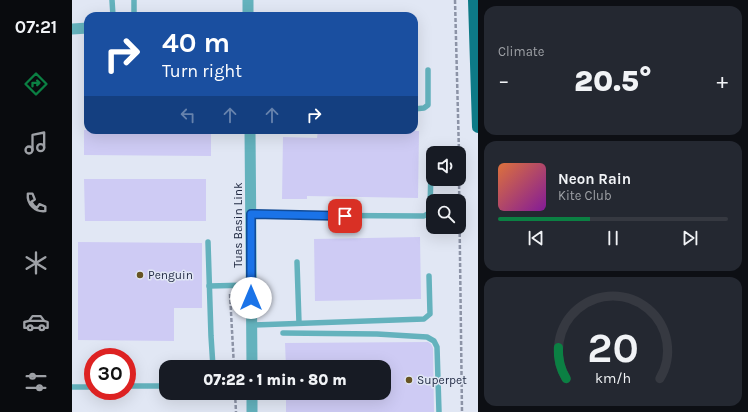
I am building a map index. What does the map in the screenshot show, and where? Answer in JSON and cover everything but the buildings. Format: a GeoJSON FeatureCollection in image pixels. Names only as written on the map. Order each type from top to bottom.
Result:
{"type":"FeatureCollection","features":[{"type":"Feature","properties":{"kind":"main road"},"geometry":{"type":"LineString","coordinates":[[474,0],[478,127]]}},
{"type":"Feature","properties":{"kind":"street"},"geometry":{"type":"LineString","coordinates":[[248,0],[248,12]]}},
{"type":"Feature","properties":{"kind":"street"},"geometry":{"type":"LineString","coordinates":[[72,29],[84,28]]}},
{"type":"Feature","properties":{"kind":"street","name":"Tuas Basin Link"},"geometry":{"type":"LineString","coordinates":[[250,134],[252,360]]}},
{"type":"Feature","properties":{"kind":"street"},"geometry":{"type":"LineString","coordinates":[[252,400],[252,412]]}},
{"type":"Feature","properties":{"kind":"lane"},"geometry":{"type":"LineString","coordinates":[[112,0],[113,12]]}},
{"type":"Feature","properties":{"kind":"lane"},"geometry":{"type":"LineString","coordinates":[[134,0],[134,12]]}},
{"type":"Feature","properties":{"kind":"lane"},"geometry":{"type":"LineString","coordinates":[[418,109],[424,108],[428,105],[428,70]]}},
{"type":"Feature","properties":{"kind":"lane"},"geometry":{"type":"LineString","coordinates":[[251,214],[424,216],[429,213],[430,210],[431,186]]}},
{"type":"Feature","properties":{"kind":"lane"},"geometry":{"type":"LineString","coordinates":[[208,242],[213,360]]}},
{"type":"Feature","properties":{"kind":"lane"},"geometry":{"type":"LineString","coordinates":[[297,262],[299,323]]}},
{"type":"Feature","properties":{"kind":"lane"},"geometry":{"type":"LineString","coordinates":[[251,325],[424,319],[430,314],[429,276]]}},
{"type":"Feature","properties":{"kind":"lane"},"geometry":{"type":"LineString","coordinates":[[209,286],[251,285]]}},
{"type":"Feature","properties":{"kind":"lane"},"geometry":{"type":"LineString","coordinates":[[283,333],[377,334],[431,338],[437,347],[439,412]]}},
{"type":"Feature","properties":{"kind":"lane"},"geometry":{"type":"LineString","coordinates":[[136,386],[159,386]]}},
{"type":"Feature","properties":{"kind":"lane"},"geometry":{"type":"LineString","coordinates":[[72,387],[84,387]]}},
{"type":"Feature","properties":{"kind":"path"},"geometry":{"type":"LineString","coordinates":[[455,0],[459,146]]}},
{"type":"Feature","properties":{"kind":"path"},"geometry":{"type":"LineString","coordinates":[[459,186],[462,412]]}},
{"type":"Feature","properties":{"kind":"path"},"geometry":{"type":"LineString","coordinates":[[230,286],[234,360]]}},
{"type":"Feature","properties":{"kind":"path"},"geometry":{"type":"LineString","coordinates":[[235,400],[236,412]]}},
{"type":"Feature","properties":{"kind":"place","name":"Penguin"},"geometry":{"type":"Point","coordinates":[140,275]}},
{"type":"Feature","properties":{"kind":"place","name":"Superpet"},"geometry":{"type":"Point","coordinates":[409,380]}},
{"type":"Feature","properties":{"kind":"route"},"geometry":{"type":"LineString","coordinates":[[251,298],[251,214],[345,216]]}}]}
